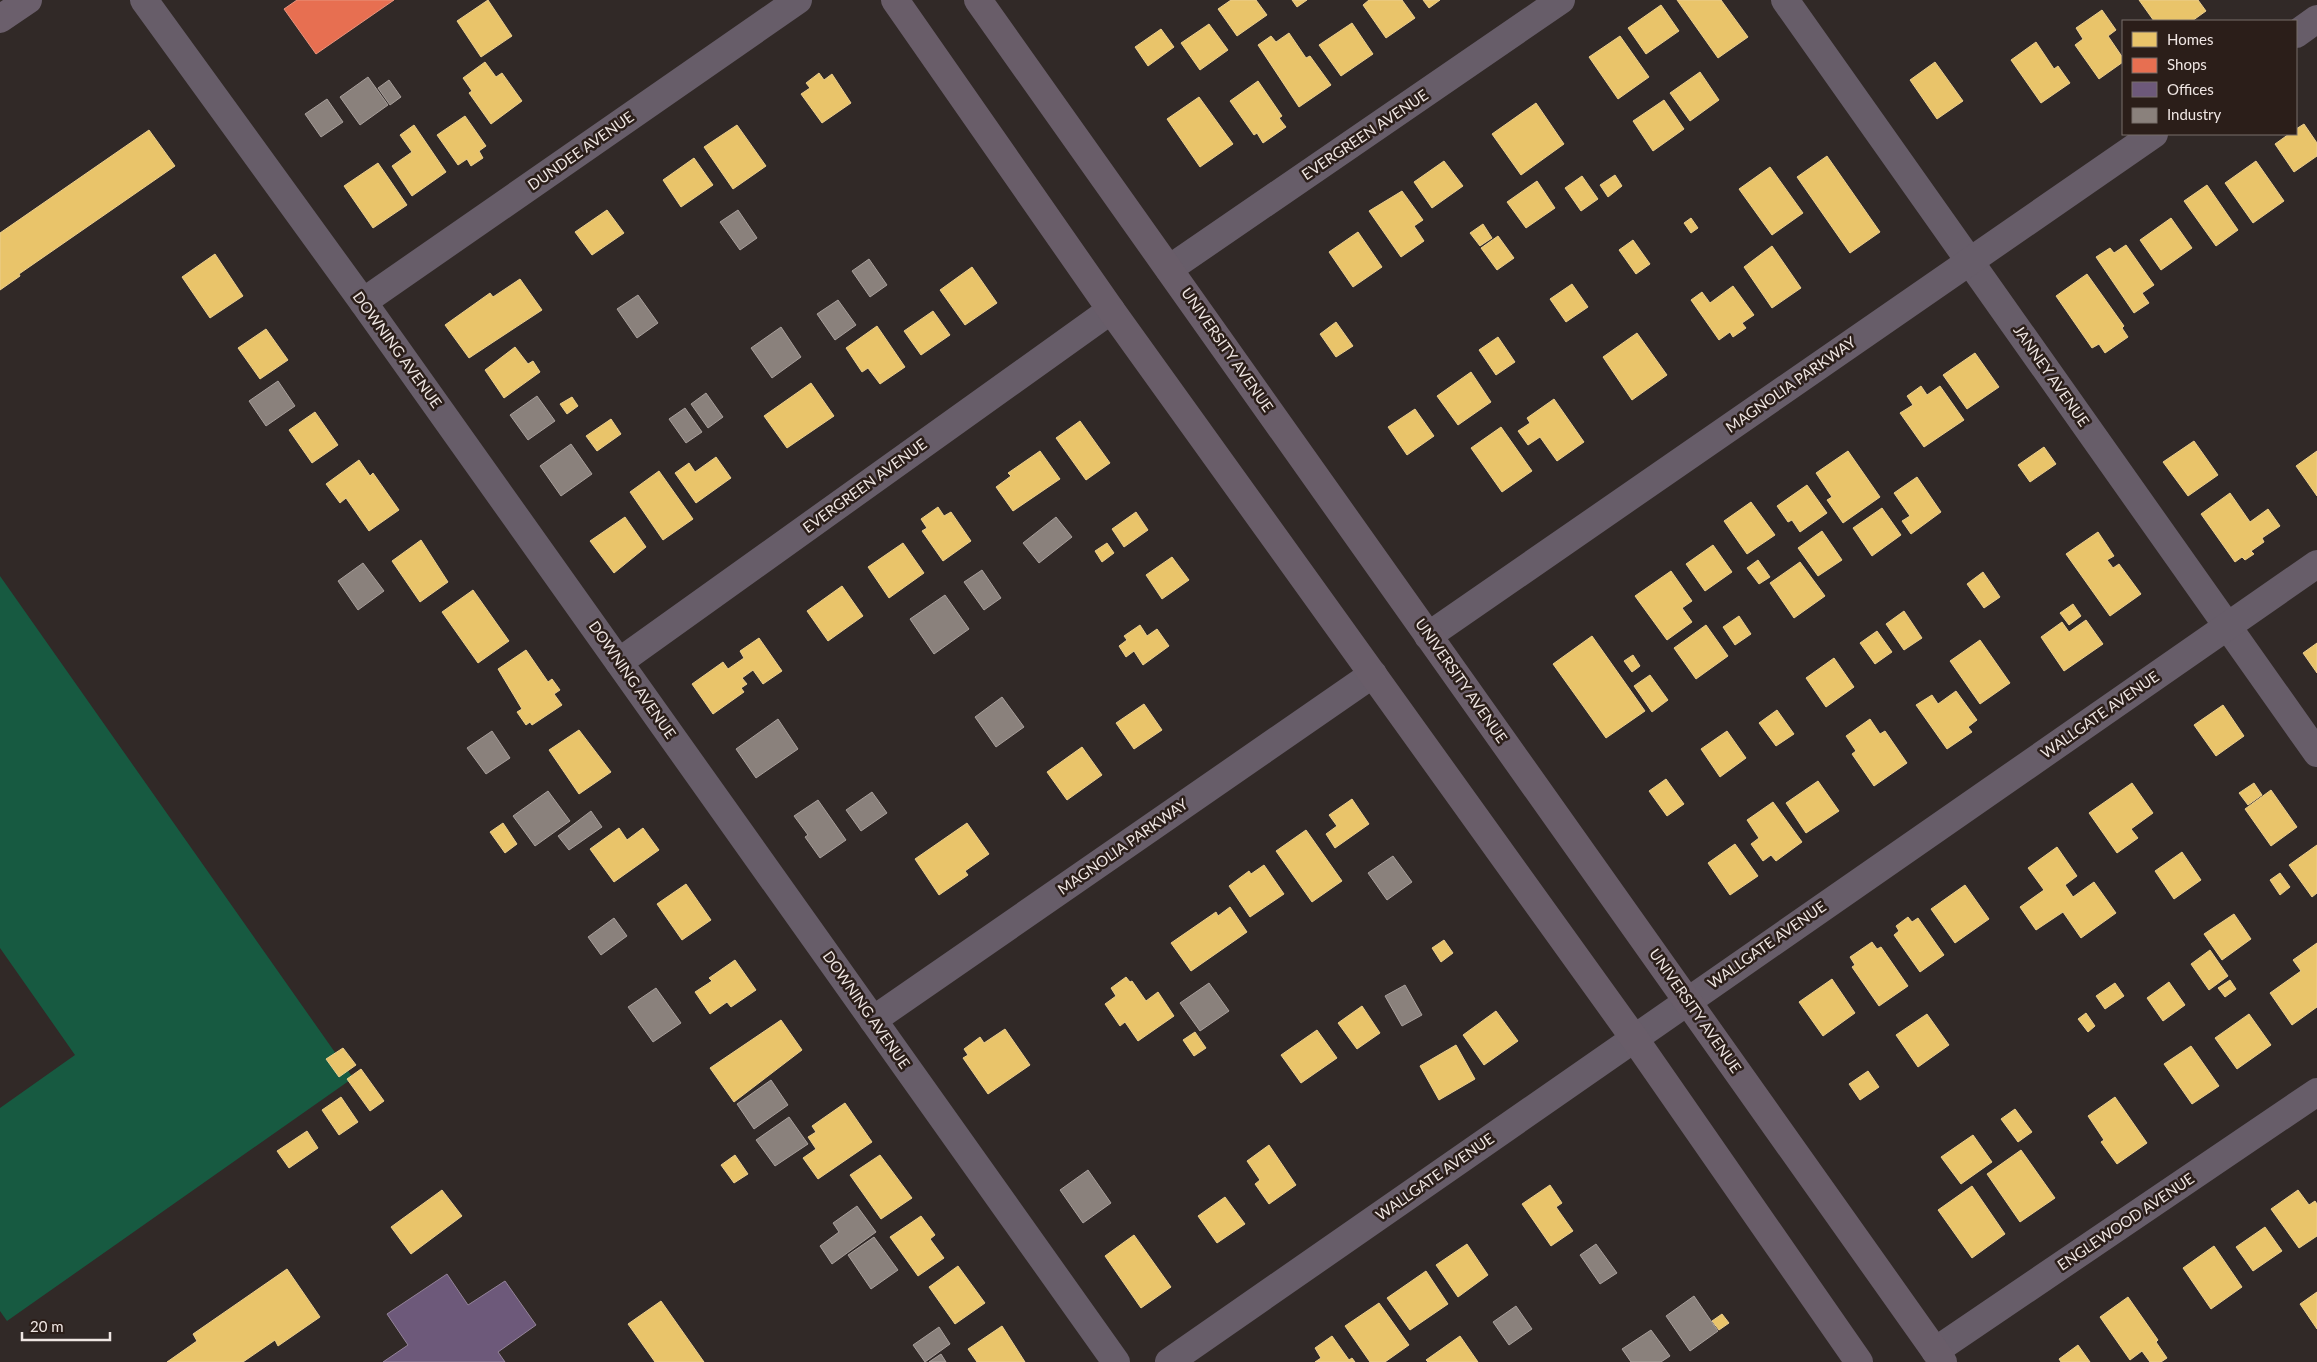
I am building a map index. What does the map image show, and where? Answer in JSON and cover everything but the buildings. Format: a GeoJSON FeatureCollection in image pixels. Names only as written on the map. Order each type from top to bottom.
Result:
{"type":"FeatureCollection","features":[{"type":"Feature","properties":{"kind":"main road"},"geometry":{"type":"LineString","coordinates":[[0,19],[28,0]]}},
{"type":"Feature","properties":{"kind":"main road"},"geometry":{"type":"LineString","coordinates":[[895,0],[1111,310],[1634,1038],[1859,1362]]}},
{"type":"Feature","properties":{"kind":"main road","name":"UNIVERSITY AVENUE"},"geometry":{"type":"LineString","coordinates":[[978,0],[1939,1357]]}},
{"type":"Feature","properties":{"kind":"street","name":"DOWNING AVENUE"},"geometry":{"type":"LineString","coordinates":[[144,0],[363,302],[1116,1362]]}},
{"type":"Feature","properties":{"kind":"street","name":"DUNDEE AVENUE"},"geometry":{"type":"LineString","coordinates":[[363,302],[798,0]]}},
{"type":"Feature","properties":{"kind":"street","name":"EVERGREEN AVENUE"},"geometry":{"type":"LineString","coordinates":[[1169,269],[1561,0]]}},
{"type":"Feature","properties":{"kind":"street","name":"JANNEY AVENUE"},"geometry":{"type":"LineString","coordinates":[[1785,0],[2317,752]]}},
{"type":"Feature","properties":{"kind":"street"},"geometry":{"type":"LineString","coordinates":[[2297,33],[2317,19]]}},
{"type":"Feature","properties":{"kind":"street","name":"MAGNOLIA PARKWAY"},"geometry":{"type":"LineString","coordinates":[[1428,636],[2153,135]]}},
{"type":"Feature","properties":{"kind":"street","name":"EVERGREEN AVENUE"},"geometry":{"type":"LineString","coordinates":[[619,662],[1111,310]]}},
{"type":"Feature","properties":{"kind":"street","name":"WALLGATE AVENUE"},"geometry":{"type":"LineString","coordinates":[[1169,1362],[2317,564]]}},
{"type":"Feature","properties":{"kind":"street","name":"MAGNOLIA PARKWAY"},"geometry":{"type":"LineString","coordinates":[[873,1020],[1373,674]]}},
{"type":"Feature","properties":{"kind":"street","name":"ENGLEWOOD AVENUE"},"geometry":{"type":"LineString","coordinates":[[1939,1357],[2317,1092]]}},
{"type":"Feature","properties":{"kind":"green space"},"geometry":{"type":"Polygon","coordinates":[[[0,576],[353,1078],[7,1321],[0,1311],[0,1108],[75,1055],[0,948],[0,576]]]}}]}
